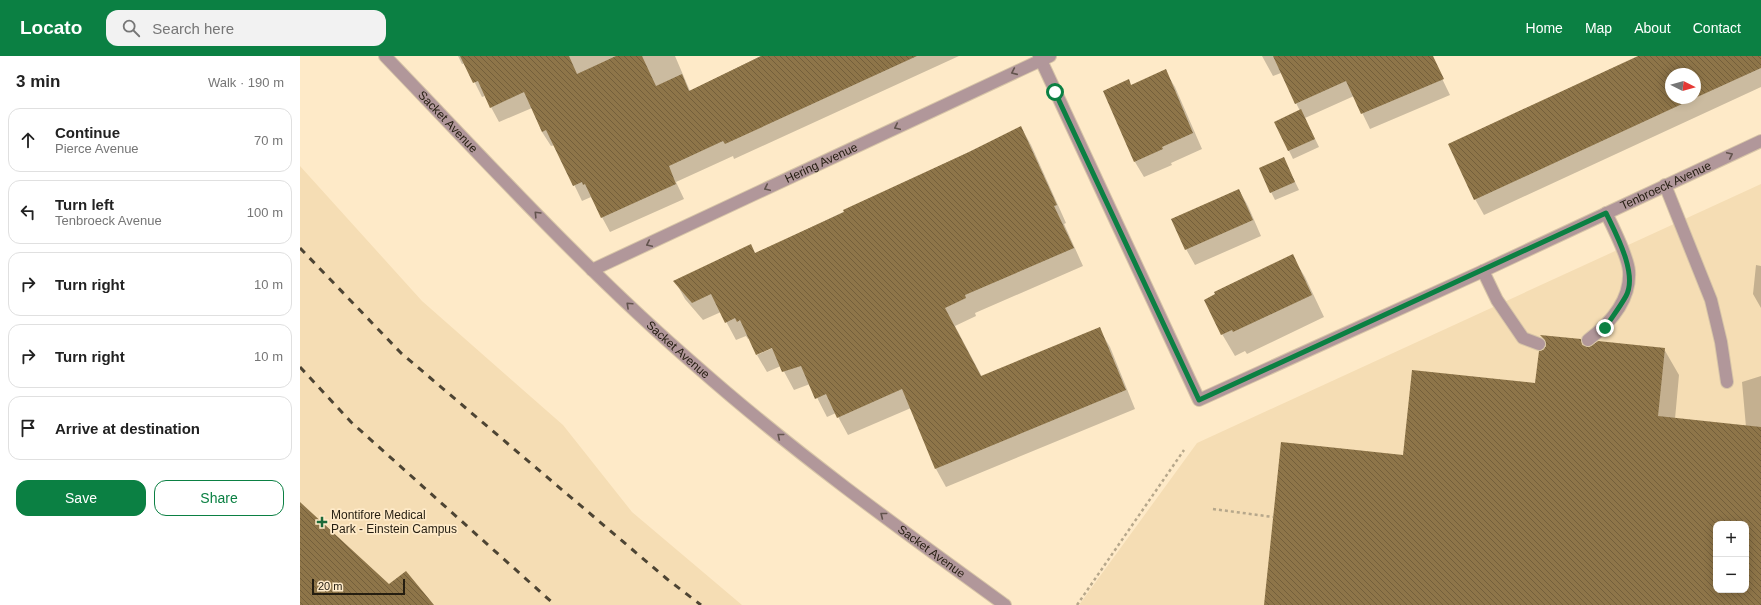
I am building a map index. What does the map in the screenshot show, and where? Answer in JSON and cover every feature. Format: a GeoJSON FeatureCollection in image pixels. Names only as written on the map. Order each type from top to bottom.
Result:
{"type":"FeatureCollection","features":[{"type":"Feature","properties":{"kind":"street","name":"Sacket Avenue"},"geometry":{"type":"LineString","coordinates":[[385,56],[592,270],[695,366],[785,439],[925,547],[1005,605]]}},
{"type":"Feature","properties":{"kind":"street","name":"Hering Avenue"},"geometry":{"type":"LineString","coordinates":[[592,270],[1043,57]]}},
{"type":"Feature","properties":{"kind":"street","name":"Tenbroeck Avenue"},"geometry":{"type":"LineString","coordinates":[[1043,57],[1199,400],[1483,271],[1761,141]]}},
{"type":"Feature","properties":{"kind":"street"},"geometry":{"type":"LineString","coordinates":[[1665,185],[1711,300],[1721,342],[1727,382]]}},
{"type":"Feature","properties":{"kind":"street"},"geometry":{"type":"LineString","coordinates":[[1588,340],[1605,328],[1627,295],[1629,270],[1620,242],[1606,213]]}},
{"type":"Feature","properties":{"kind":"street"},"geometry":{"type":"LineString","coordinates":[[1483,271],[1497,300],[1523,338],[1539,344]]}},
{"type":"Feature","properties":{"kind":"path"},"geometry":{"type":"LineString","coordinates":[[1077,605],[1184,450]]}},
{"type":"Feature","properties":{"kind":"path"},"geometry":{"type":"LineString","coordinates":[[1213,509],[1273,517]]}},
{"type":"Feature","properties":{"kind":"shaded area"},"geometry":{"type":"Polygon","coordinates":[[[300,166],[422,301],[563,425],[632,512],[742,605],[300,605],[300,166]]]}},
{"type":"Feature","properties":{"kind":"shaded area"},"geometry":{"type":"Polygon","coordinates":[[[1761,184],[1761,605],[1079,605],[1197,443],[1761,184]]]}},
{"type":"Feature","properties":{"kind":"building"},"geometry":{"type":"Polygon","coordinates":[[[460,56],[569,56],[577,74],[616,56],[642,56],[656,86],[682,74],[689,91],[761,56],[917,56],[725,144],[723,141],[669,166],[676,184],[601,218],[585,184],[583,185],[582,182],[573,186],[546,130],[542,132],[524,92],[490,108],[478,81],[473,83],[460,56]]]}},
{"type":"Feature","properties":{"kind":"building"},"geometry":{"type":"Polygon","coordinates":[[[1273,56],[1433,56],[1444,79],[1361,114],[1346,81],[1295,104],[1273,56]]]}},
{"type":"Feature","properties":{"kind":"building"},"geometry":{"type":"Polygon","coordinates":[[[1638,56],[1761,56],[1761,68],[1701,95],[1701,68],[1665,68],[1665,104],[1682,104],[1474,200],[1448,144],[1638,56]]]}},
{"type":"Feature","properties":{"kind":"building"},"geometry":{"type":"Polygon","coordinates":[[[1166,69],[1193,133],[1134,162],[1103,91],[1129,79],[1131,85],[1166,69]]]}},
{"type":"Feature","properties":{"kind":"building"},"geometry":{"type":"Polygon","coordinates":[[[1301,109],[1315,139],[1288,151],[1274,122],[1301,109]]]}},
{"type":"Feature","properties":{"kind":"building"},"geometry":{"type":"Polygon","coordinates":[[[1021,126],[1057,205],[1054,206],[1074,248],[965,295],[966,298],[945,308],[981,376],[1100,327],[1126,390],[935,469],[902,389],[837,418],[826,394],[815,399],[801,366],[782,372],[772,348],[756,355],[740,320],[737,322],[735,318],[725,323],[711,294],[692,303],[673,281],[751,244],[755,253],[844,212],[843,210],[969,152],[1021,126]]]}},
{"type":"Feature","properties":{"kind":"building"},"geometry":{"type":"Polygon","coordinates":[[[1284,157],[1295,182],[1270,193],[1259,168],[1284,157]]]}},
{"type":"Feature","properties":{"kind":"building"},"geometry":{"type":"Polygon","coordinates":[[[1239,189],[1253,220],[1185,250],[1171,219],[1239,189]]]}},
{"type":"Feature","properties":{"kind":"building"},"geometry":{"type":"Polygon","coordinates":[[[1293,254],[1312,295],[1233,332],[1232,330],[1221,335],[1204,300],[1215,294],[1214,292],[1293,254]]]}},
{"type":"Feature","properties":{"kind":"building"},"geometry":{"type":"Polygon","coordinates":[[[1540,335],[1581,339],[1582,345],[1589,347],[1598,341],[1665,348],[1658,416],[1761,427],[1761,605],[1264,605],[1281,442],[1403,455],[1412,370],[1535,383],[1539,351],[1543,350],[1546,346],[1545,340],[1540,335]]]}},
{"type":"Feature","properties":{"kind":"building","name":"Montifore Medical Park - Einstein Campus"},"geometry":{"type":"Polygon","coordinates":[[[300,502],[389,584],[406,571],[434,605],[300,605],[300,502]]]}},
{"type":"Feature","properties":{"kind":"railway"},"geometry":{"type":"LineString","coordinates":[[300,248],[401,353],[667,579],[701,605]]}},
{"type":"Feature","properties":{"kind":"railway"},"geometry":{"type":"LineString","coordinates":[[300,367],[351,422],[555,605]]}},
{"type":"Feature","properties":{"kind":"place","name":"Montifore Medical Park - Einstein Campus"},"geometry":{"type":"Point","coordinates":[322,522]}},
{"type":"Feature","properties":{"kind":"route"},"geometry":{"type":"LineString","coordinates":[[1055,92],[1199,400],[1483,271],[1606,213],[1620,242],[1629,270],[1627,295],[1605,328]]}}]}
